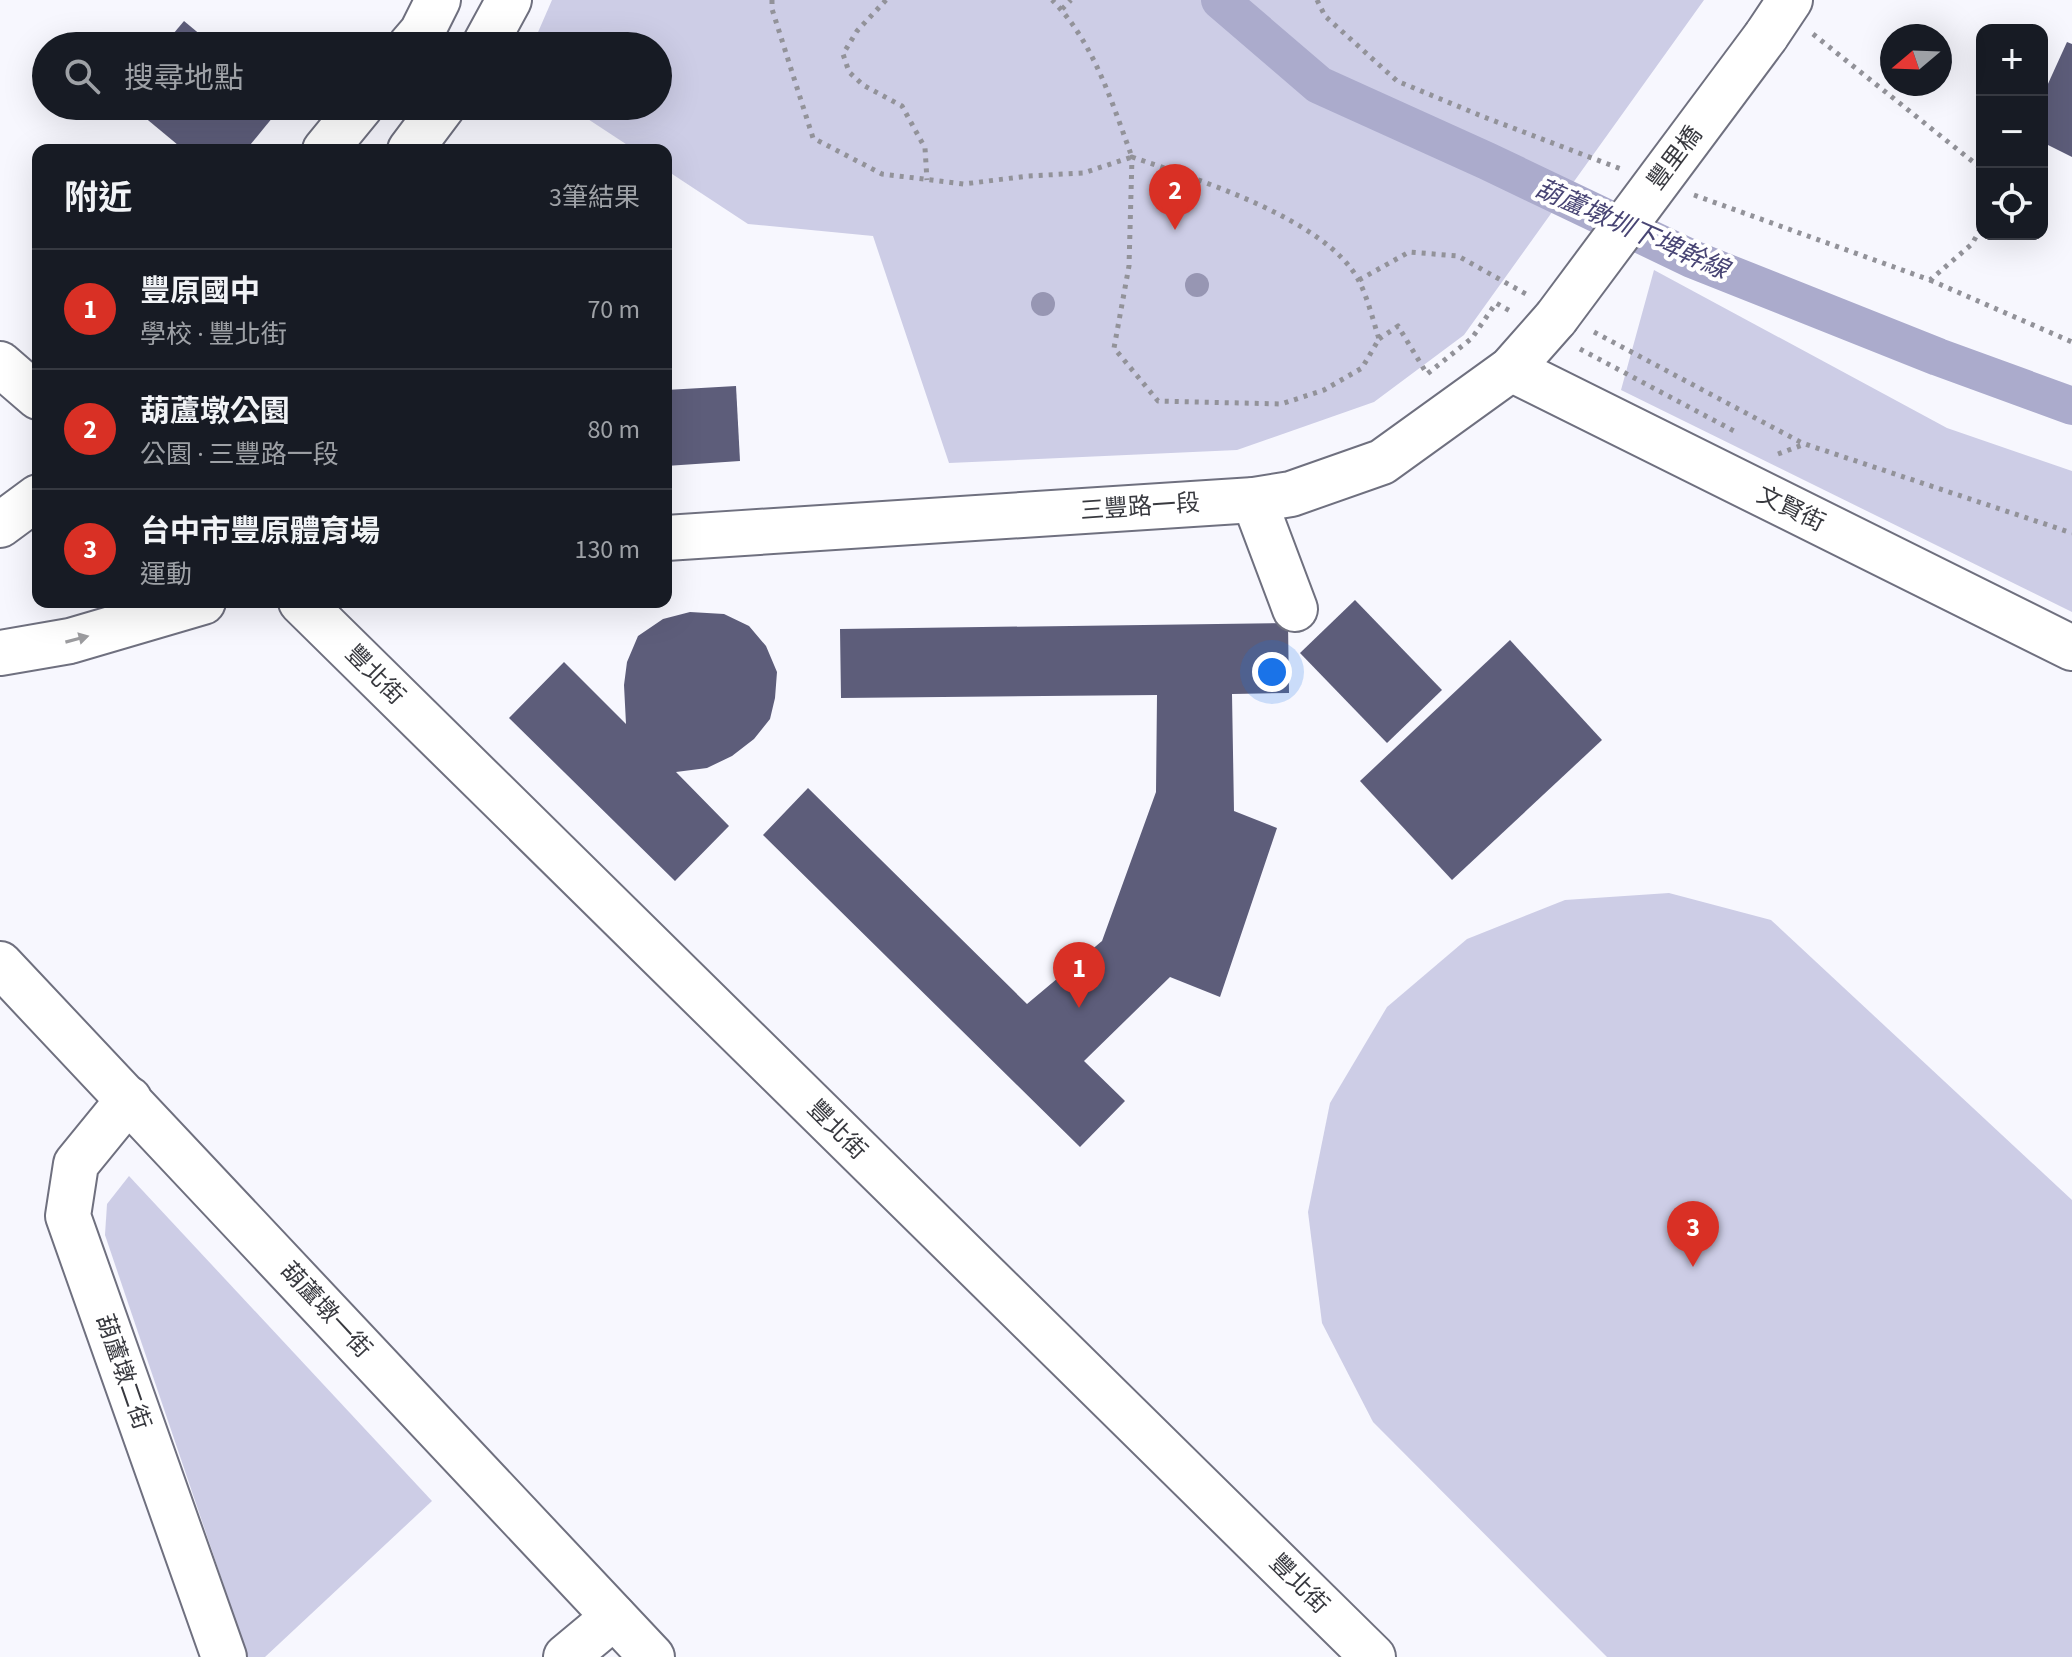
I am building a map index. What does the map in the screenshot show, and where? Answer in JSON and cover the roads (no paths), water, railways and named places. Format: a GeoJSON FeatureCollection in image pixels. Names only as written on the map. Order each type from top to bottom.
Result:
{"type":"FeatureCollection","features":[{"type":"Feature","properties":{"kind":"street"},"geometry":{"type":"LineString","coordinates":[[492,32],[509,0]]}},
{"type":"Feature","properties":{"kind":"street","name":"豐里橋"},"geometry":{"type":"LineString","coordinates":[[1552,328],[1780,15]]}},
{"type":"Feature","properties":{"kind":"street"},"geometry":{"type":"LineString","coordinates":[[330,144],[350,120]]}},
{"type":"Feature","properties":{"kind":"street"},"geometry":{"type":"LineString","coordinates":[[414,144],[432,120]]}},
{"type":"Feature","properties":{"kind":"street","name":"三豐路一段"},"geometry":{"type":"LineString","coordinates":[[672,538],[1254,500],[1291,494],[1382,462],[1511,369],[1552,328]]}},
{"type":"Feature","properties":{"kind":"street"},"geometry":{"type":"LineString","coordinates":[[0,364],[32,392]]}},
{"type":"Feature","properties":{"kind":"street","name":"文賢街"},"geometry":{"type":"LineString","coordinates":[[1511,369],[2072,648]]}},
{"type":"Feature","properties":{"kind":"street"},"geometry":{"type":"LineString","coordinates":[[1254,500],[1295,609]]}},
{"type":"Feature","properties":{"kind":"street"},"geometry":{"type":"LineString","coordinates":[[0,525],[32,501]]}},
{"type":"Feature","properties":{"kind":"street"},"geometry":{"type":"LineString","coordinates":[[0,653],[70,641],[183,608]]}},
{"type":"Feature","properties":{"kind":"street","name":"豐北街"},"geometry":{"type":"LineString","coordinates":[[307,608],[1373,1657]]}},
{"type":"Feature","properties":{"kind":"street","name":"葫蘆墩一街"},"geometry":{"type":"LineString","coordinates":[[0,964],[652,1657]]}},
{"type":"Feature","properties":{"kind":"street","name":"葫蘆墩二街"},"geometry":{"type":"LineString","coordinates":[[129,1099],[76,1164],[68,1216],[224,1657]]}},
{"type":"Feature","properties":{"kind":"street"},"geometry":{"type":"LineString","coordinates":[[566,1657],[614,1617]]}},
{"type":"Feature","properties":{"kind":"waterway","name":"葫蘆墩圳下埤幹線"},"geometry":{"type":"LineString","coordinates":[[1220,0],[1319,85],[1692,259],[1938,357],[2072,406]]}},
{"type":"Feature","properties":{"kind":"place","name":"葫蘆墩公園"},"geometry":{"type":"Point","coordinates":[1175,230]}},
{"type":"Feature","properties":{"kind":"place","name":"豐原國中"},"geometry":{"type":"Point","coordinates":[1079,1008]}},
{"type":"Feature","properties":{"kind":"place","name":"台中市豐原體育場"},"geometry":{"type":"Point","coordinates":[1693,1267]}}]}
